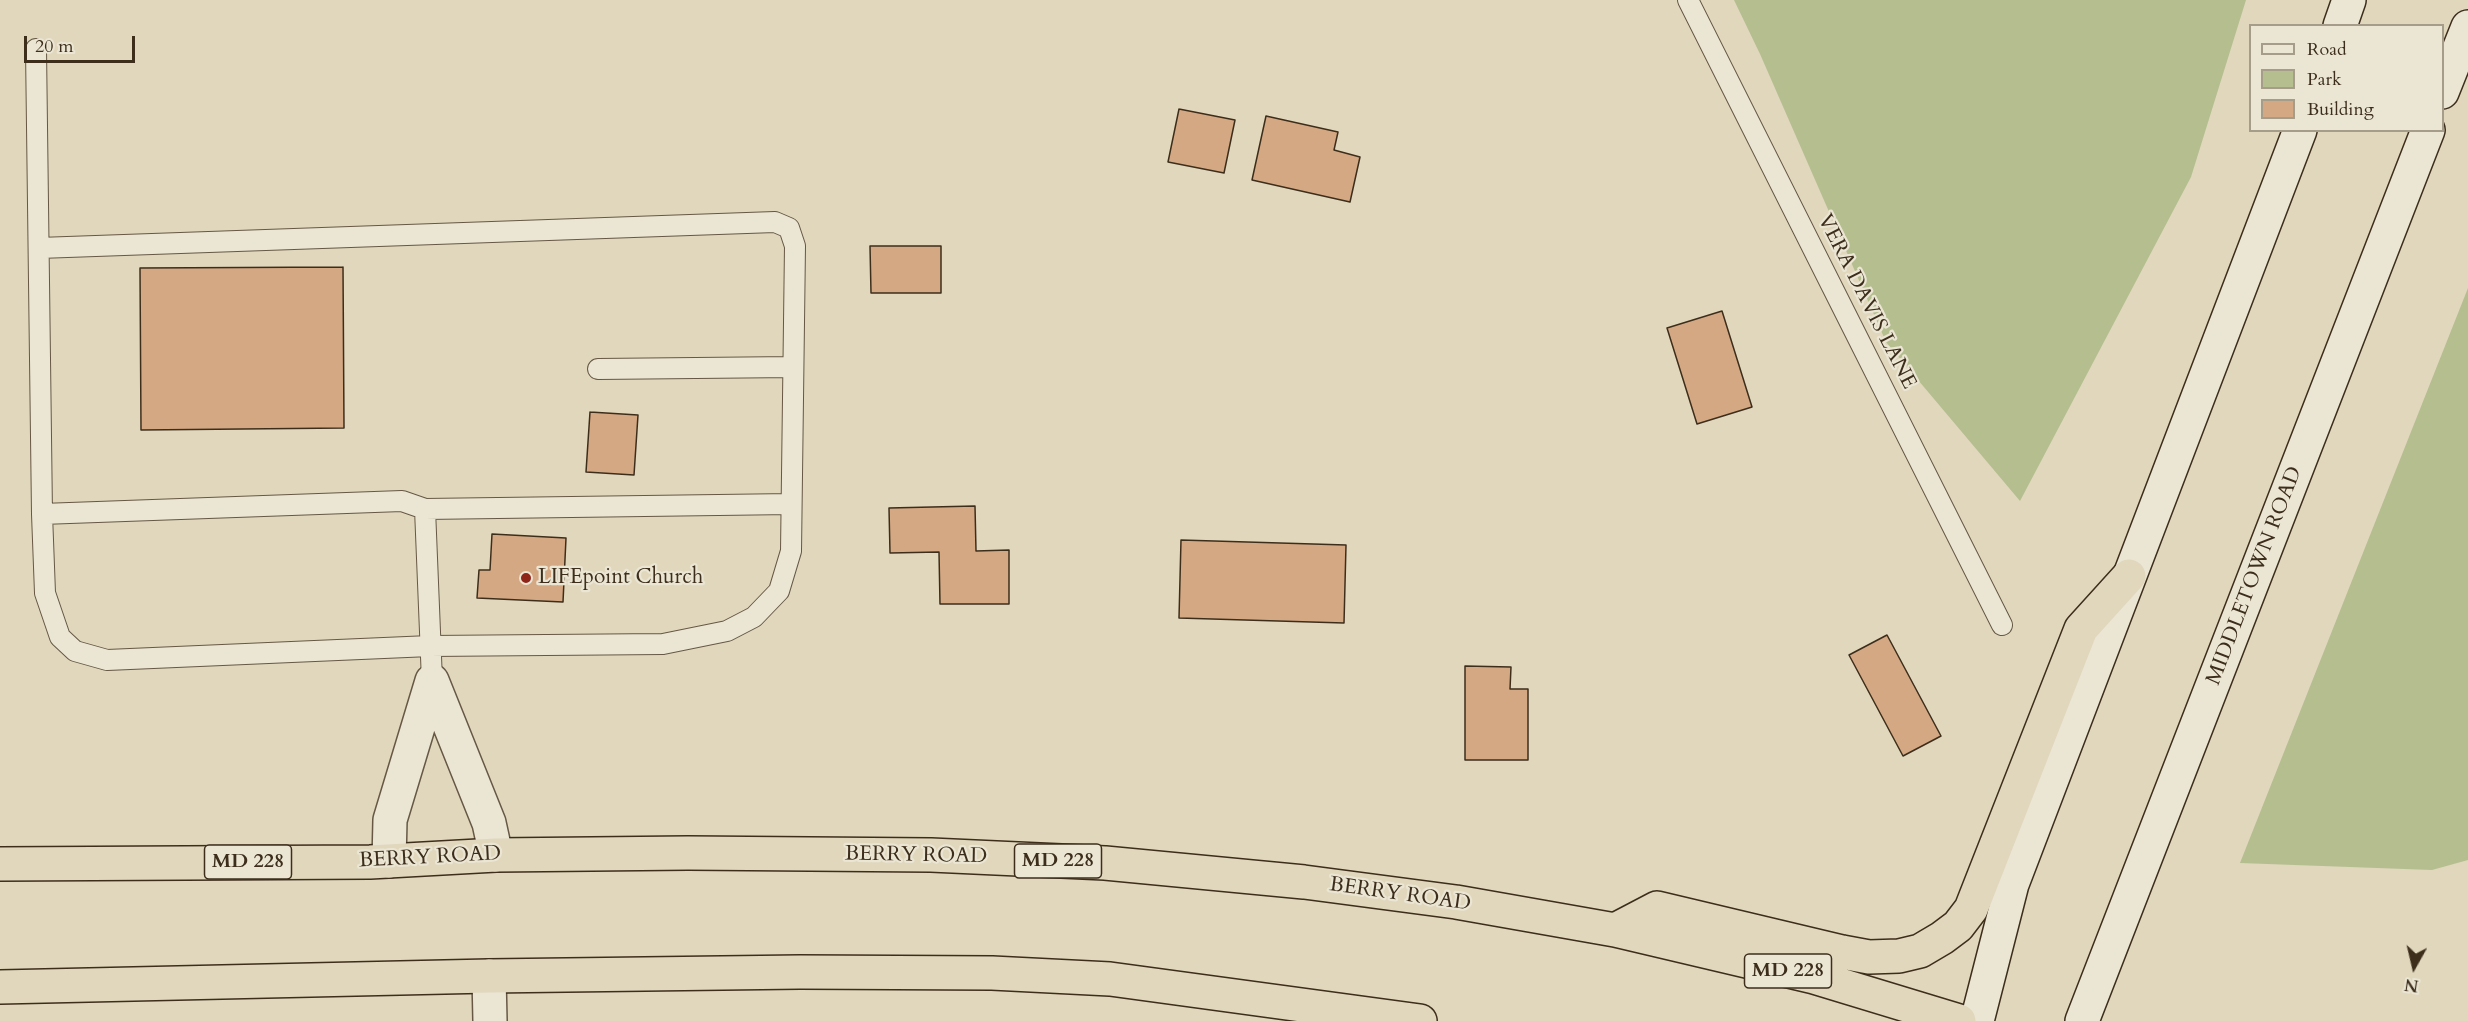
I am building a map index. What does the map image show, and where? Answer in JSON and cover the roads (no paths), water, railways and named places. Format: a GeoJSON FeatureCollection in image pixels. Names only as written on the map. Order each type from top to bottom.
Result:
{"type":"FeatureCollection","features":[{"type":"Feature","properties":{"kind":"highway"},"geometry":{"type":"LineString","coordinates":[[1615,930],[1657,908],[1869,957],[1899,956],[1920,951],[1942,938],[1958,926],[1971,909],[2081,629],[2129,576]]}},
{"type":"Feature","properties":{"kind":"highway","name":"BERRY ROAD"},"geometry":{"type":"LineString","coordinates":[[0,864],[389,861],[496,855],[932,855],[1105,863],[1304,882],[1456,902],[1615,930],[1814,977],[1959,1021]]}},
{"type":"Feature","properties":{"kind":"highway"},"geometry":{"type":"LineString","coordinates":[[0,987],[489,976],[800,972],[992,973],[1110,979],[1420,1021]]}},
{"type":"Feature","properties":{"kind":"main road"},"geometry":{"type":"LineString","coordinates":[[2341,24],[2349,0]]}},
{"type":"Feature","properties":{"kind":"main road"},"geometry":{"type":"LineString","coordinates":[[2444,87],[2468,27]]}},
{"type":"Feature","properties":{"kind":"main road"},"geometry":{"type":"LineString","coordinates":[[1977,1021],[2012,884],[2299,132]]}},
{"type":"Feature","properties":{"kind":"main road","name":"MIDDLETOWN ROAD"},"geometry":{"type":"LineString","coordinates":[[2082,1021],[2427,132]]}},
{"type":"Feature","properties":{"kind":"main road"},"geometry":{"type":"LineString","coordinates":[[432,681],[489,823],[496,855]]}},
{"type":"Feature","properties":{"kind":"main road"},"geometry":{"type":"LineString","coordinates":[[389,861],[390,820],[432,681]]}},
{"type":"Feature","properties":{"kind":"main road"},"geometry":{"type":"LineString","coordinates":[[489,976],[490,1021]]}},
{"type":"Feature","properties":{"kind":"lane","name":"VERA DAVIS LANE"},"geometry":{"type":"LineString","coordinates":[[1688,0],[2002,625]]}},
{"type":"Feature","properties":{"kind":"lane"},"geometry":{"type":"LineString","coordinates":[[36,49],[42,514],[45,593],[60,637],[75,651],[107,660],[430,646],[663,644],[727,632],[754,617],[779,591],[791,551],[795,246],[789,228],[775,222],[39,248]]}},
{"type":"Feature","properties":{"kind":"lane"},"geometry":{"type":"LineString","coordinates":[[598,369],[793,367]]}},
{"type":"Feature","properties":{"kind":"lane"},"geometry":{"type":"LineString","coordinates":[[42,514],[402,501],[425,509],[791,504]]}},
{"type":"Feature","properties":{"kind":"lane"},"geometry":{"type":"LineString","coordinates":[[425,509],[432,681]]}},
{"type":"Feature","properties":{"kind":"place","name":"LIFEpoint Church"},"geometry":{"type":"Point","coordinates":[526,578]}}]}
